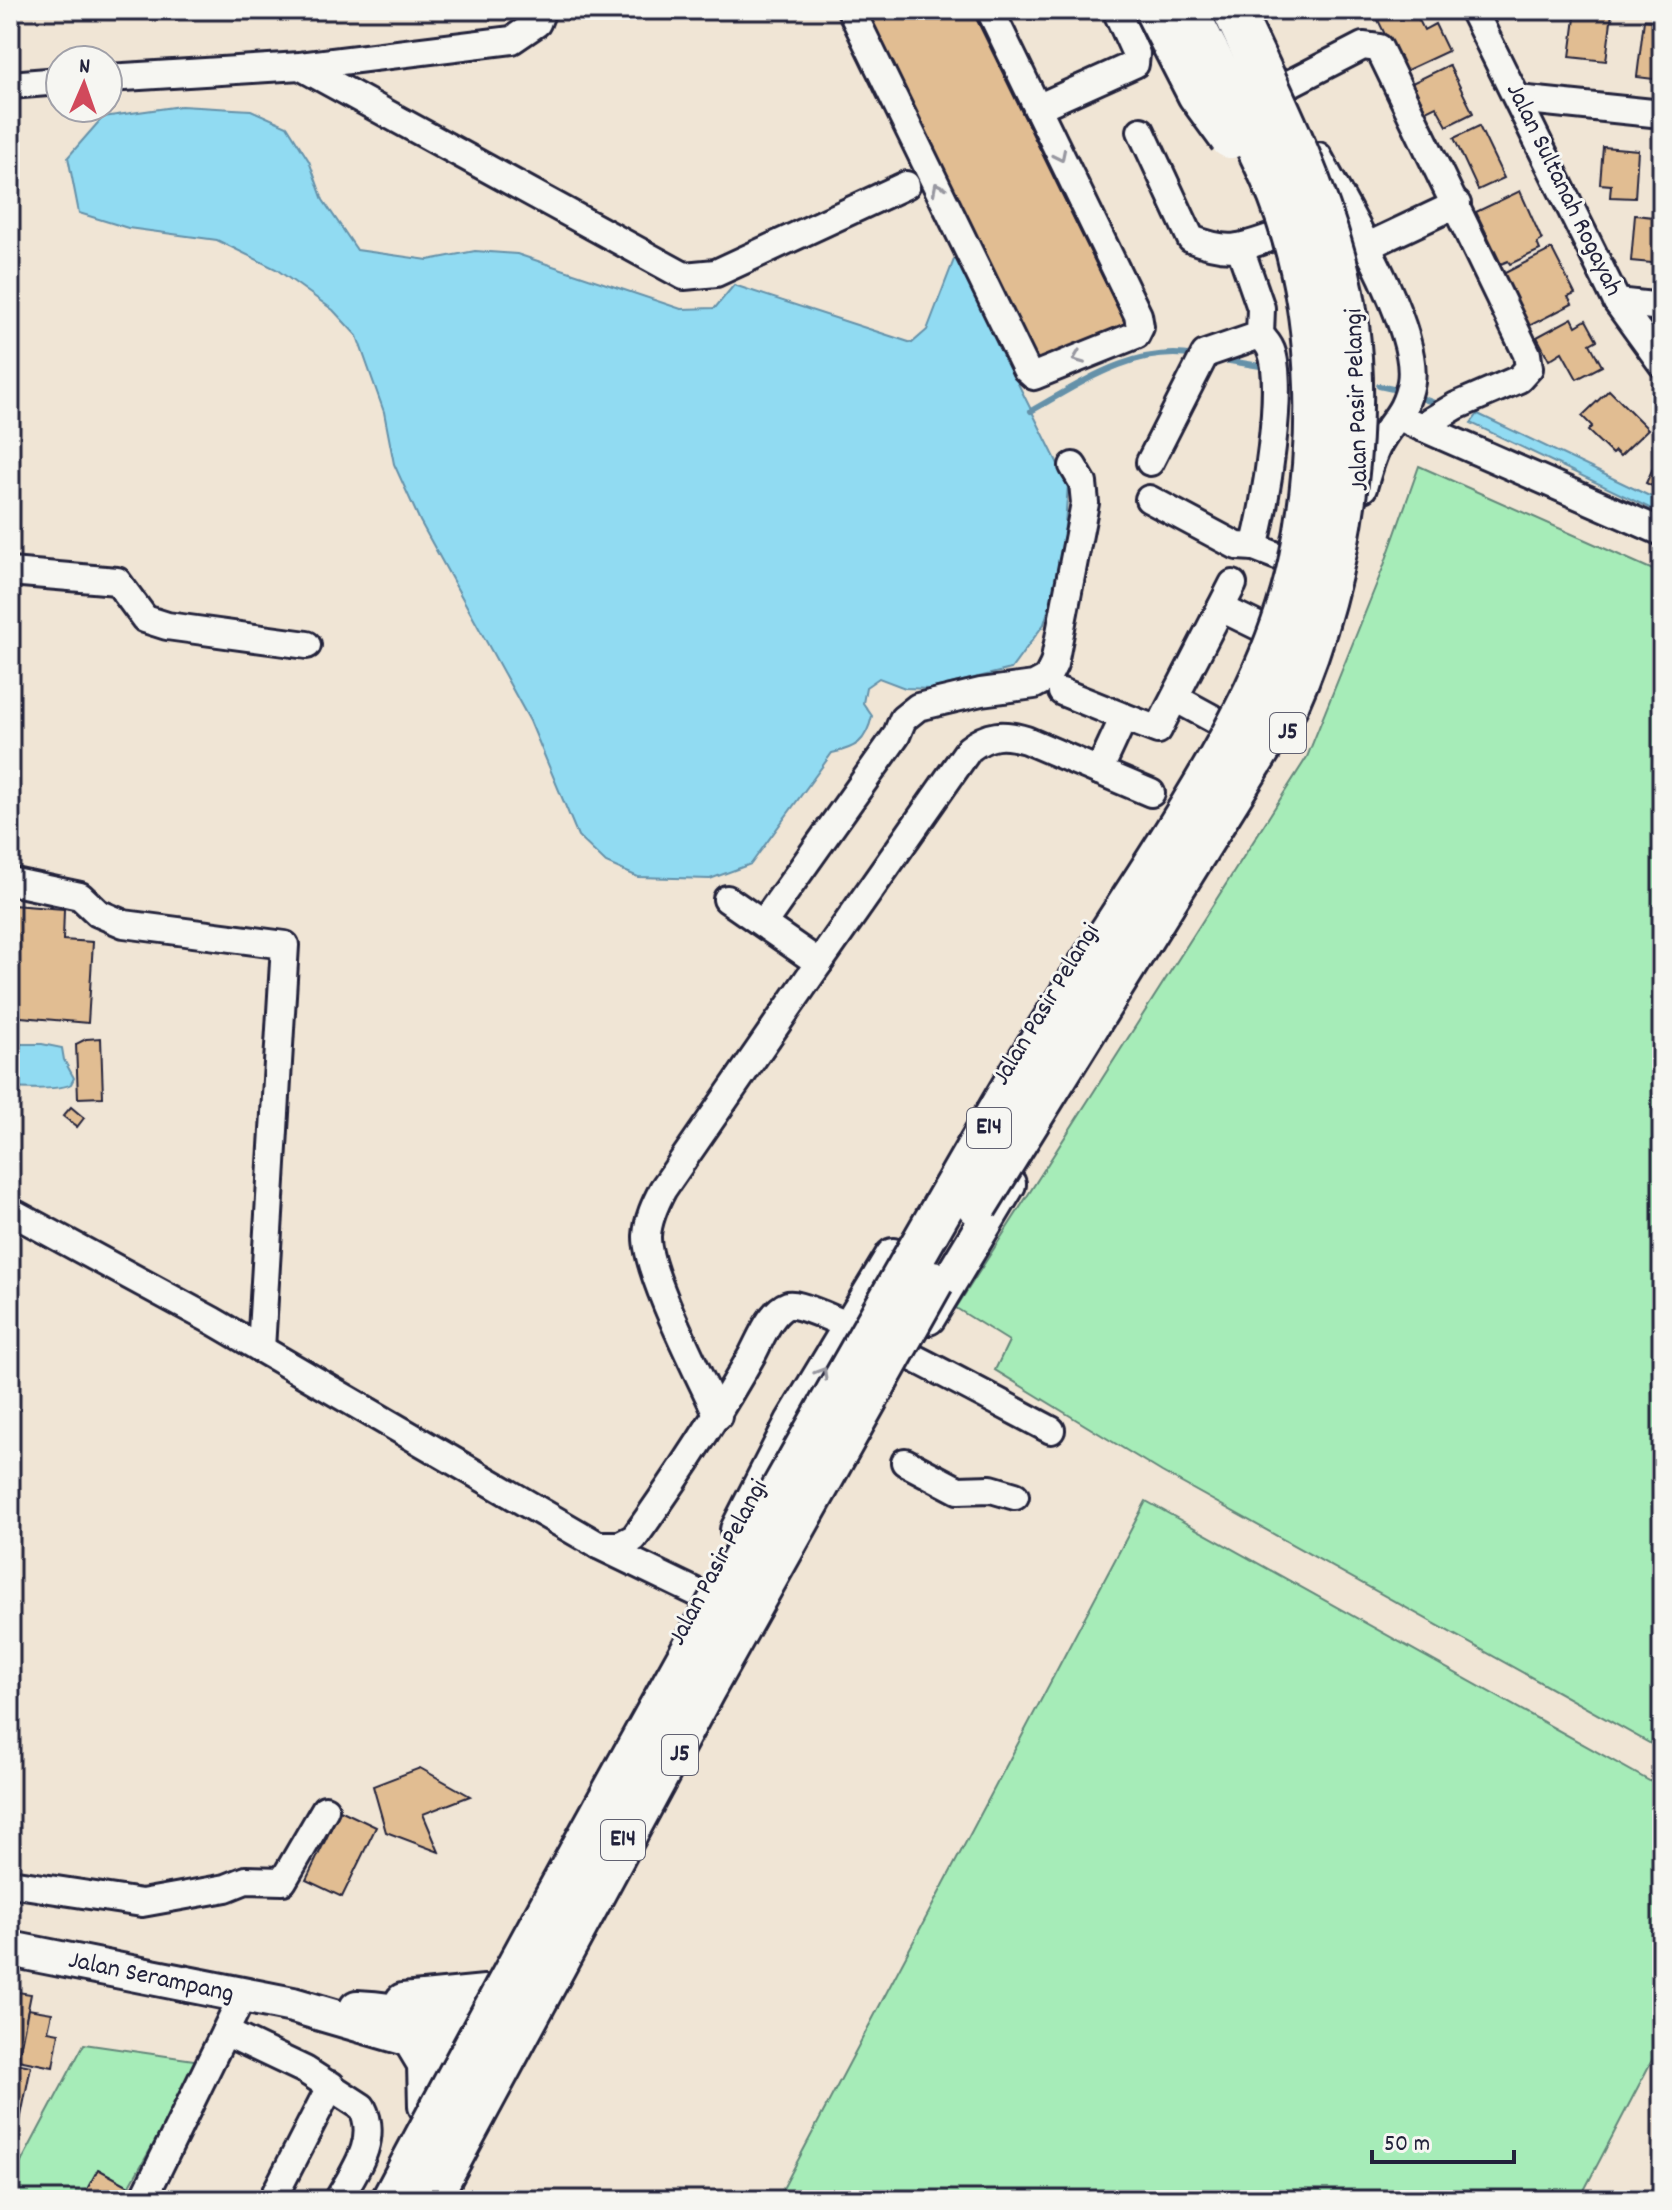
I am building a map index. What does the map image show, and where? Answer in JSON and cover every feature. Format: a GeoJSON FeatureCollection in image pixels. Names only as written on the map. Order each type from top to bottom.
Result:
{"type":"FeatureCollection","features":[{"type":"Feature","properties":{"kind":"highway","name":"E14"},"geometry":{"type":"LineString","coordinates":[[392,2200],[511,1975],[1002,1104],[1140,890],[1241,724],[1257,687],[1298,565],[1309,490],[1313,339],[1308,301],[1273,180],[1187,10]]}},
{"type":"Feature","properties":{"kind":"highway","name":"E14"},"geometry":{"type":"LineString","coordinates":[[429,2200],[689,1718],[997,1169],[1258,756],[1310,656],[1334,570],[1349,452],[1346,320],[1335,260],[1308,172],[1233,10]]}},
{"type":"Feature","properties":{"kind":"highway"},"geometry":{"type":"LineString","coordinates":[[1132,16],[1198,94],[1232,140],[1273,180]]}},
{"type":"Feature","properties":{"kind":"main road","name":"Jalan Pasir Pelangi"},"geometry":{"type":"LineString","coordinates":[[378,2200],[485,1993],[704,1596],[793,1422],[1243,683],[1266,630],[1270,553],[1297,462],[1296,325],[1275,236],[1245,149],[1174,10]]}},
{"type":"Feature","properties":{"kind":"main road","name":"Jalan Pasir Pelangi"},"geometry":{"type":"LineString","coordinates":[[441,2200],[506,2065],[905,1356],[1050,1114],[1178,913],[1309,698],[1335,629],[1348,581],[1363,488],[1365,440],[1357,302],[1337,209],[1318,156],[1255,10]]}},
{"type":"Feature","properties":{"kind":"main road","name":"Jalan Serampang"},"geometry":{"type":"LineString","coordinates":[[10,1949],[242,1997],[293,2005],[410,2013],[506,2065]]}},
{"type":"Feature","properties":{"kind":"main road"},"geometry":{"type":"LineString","coordinates":[[363,2008],[485,1993]]}},
{"type":"Feature","properties":{"kind":"main road","name":"Jalan Serampang"},"geometry":{"type":"LineString","coordinates":[[293,2005],[410,2039],[459,2042]]}},
{"type":"Feature","properties":{"kind":"main road"},"geometry":{"type":"LineString","coordinates":[[410,2039],[425,2064],[426,2106]]}},
{"type":"Feature","properties":{"kind":"street"},"geometry":{"type":"LineString","coordinates":[[124,77],[300,66],[512,40],[537,23],[542,10]]}},
{"type":"Feature","properties":{"kind":"street"},"geometry":{"type":"LineString","coordinates":[[851,10],[1026,369],[1034,376],[1136,335],[1140,327],[1138,315],[990,10]]}},
{"type":"Feature","properties":{"kind":"street"},"geometry":{"type":"LineString","coordinates":[[1037,108],[1135,64],[1132,16],[1166,10]]}},
{"type":"Feature","properties":{"kind":"street","name":"Jalan Sultanah Rogayah"},"geometry":{"type":"LineString","coordinates":[[1473,10],[1617,302],[1662,364]]}},
{"type":"Feature","properties":{"kind":"street"},"geometry":{"type":"LineString","coordinates":[[1287,85],[1363,46],[1379,48],[1527,354],[1529,368],[1519,379],[1410,422],[1376,447],[1363,488]]}},
{"type":"Feature","properties":{"kind":"street"},"geometry":{"type":"LineString","coordinates":[[300,66],[684,276],[716,273],[906,185]]}},
{"type":"Feature","properties":{"kind":"street"},"geometry":{"type":"LineString","coordinates":[[10,85],[44,82]]}},
{"type":"Feature","properties":{"kind":"street"},"geometry":{"type":"LineString","coordinates":[[1518,99],[1662,114]]}},
{"type":"Feature","properties":{"kind":"street"},"geometry":{"type":"LineString","coordinates":[[1141,131],[1191,239],[1220,250],[1240,248],[1275,236]]}},
{"type":"Feature","properties":{"kind":"street"},"geometry":{"type":"LineString","coordinates":[[1318,156],[1370,245],[1407,348],[1412,380],[1410,422]]}},
{"type":"Feature","properties":{"kind":"street"},"geometry":{"type":"LineString","coordinates":[[1370,245],[1457,204]]}},
{"type":"Feature","properties":{"kind":"street"},"geometry":{"type":"LineString","coordinates":[[1149,499],[1237,546],[1270,553],[1262,519],[1275,382],[1271,351],[1260,335],[1261,308],[1240,248]]}},
{"type":"Feature","properties":{"kind":"street"},"geometry":{"type":"LineString","coordinates":[[1617,302],[1662,307]]}},
{"type":"Feature","properties":{"kind":"street"},"geometry":{"type":"LineString","coordinates":[[1150,462],[1205,354],[1260,335]]}},
{"type":"Feature","properties":{"kind":"street"},"geometry":{"type":"LineString","coordinates":[[1410,422],[1662,532]]}},
{"type":"Feature","properties":{"kind":"street"},"geometry":{"type":"LineString","coordinates":[[764,922],[896,736],[903,719],[918,707],[981,692],[1034,685],[1047,678],[1054,664],[1085,503],[1083,483],[1073,466]]}},
{"type":"Feature","properties":{"kind":"street"},"geometry":{"type":"LineString","coordinates":[[10,572],[117,581],[145,619],[167,626],[307,645]]}},
{"type":"Feature","properties":{"kind":"street"},"geometry":{"type":"LineString","coordinates":[[1062,692],[1158,730],[1233,584]]}},
{"type":"Feature","properties":{"kind":"street"},"geometry":{"type":"LineString","coordinates":[[1221,608],[1266,630]]}},
{"type":"Feature","properties":{"kind":"street"},"geometry":{"type":"LineString","coordinates":[[1175,698],[1219,722]]}},
{"type":"Feature","properties":{"kind":"street"},"geometry":{"type":"LineString","coordinates":[[1099,771],[1124,717]]}},
{"type":"Feature","properties":{"kind":"street"},"geometry":{"type":"LineString","coordinates":[[718,1416],[656,1276],[647,1239],[651,1213],[663,1189],[819,963],[975,744],[997,735],[1010,735],[1151,793]]}},
{"type":"Feature","properties":{"kind":"street"},"geometry":{"type":"LineString","coordinates":[[10,881],[80,896],[98,913],[124,924],[285,945],[261,1349]]}},
{"type":"Feature","properties":{"kind":"street"},"geometry":{"type":"LineString","coordinates":[[727,899],[819,963]]}},
{"type":"Feature","properties":{"kind":"street"},"geometry":{"type":"LineString","coordinates":[[10,1211],[261,1349],[598,1545],[704,1596]]}},
{"type":"Feature","properties":{"kind":"street"},"geometry":{"type":"LineString","coordinates":[[598,1545],[620,1545],[634,1538],[718,1416],[772,1319],[787,1305],[802,1304],[851,1325],[1051,1430]]}},
{"type":"Feature","properties":{"kind":"street"},"geometry":{"type":"LineString","coordinates":[[905,1462],[958,1490],[991,1489],[1015,1496]]}},
{"type":"Feature","properties":{"kind":"street"},"geometry":{"type":"LineString","coordinates":[[10,1883],[142,1903],[226,1888],[246,1880],[283,1881],[325,1809]]}},
{"type":"Feature","properties":{"kind":"street"},"geometry":{"type":"LineString","coordinates":[[143,2200],[242,1997]]}},
{"type":"Feature","properties":{"kind":"street"},"geometry":{"type":"LineString","coordinates":[[225,2032],[331,2085],[362,2107],[369,2132],[362,2157],[338,2200]]}},
{"type":"Feature","properties":{"kind":"street"},"geometry":{"type":"LineString","coordinates":[[272,2200],[331,2085]]}},
{"type":"Feature","properties":{"kind":"green space"},"geometry":{"type":"Polygon","coordinates":[[[1419,466],[1662,574],[1662,1750],[1162,1472],[995,1370],[1009,1341],[956,1308],[1307,757],[1383,568],[1419,466]]]}},
{"type":"Feature","properties":{"kind":"green space"},"geometry":{"type":"Polygon","coordinates":[[[1146,1501],[1662,1788],[1662,2041],[1579,2200],[777,2200],[1146,1501]]]}},
{"type":"Feature","properties":{"kind":"green space"},"geometry":{"type":"Polygon","coordinates":[[[84,2044],[201,2061],[130,2185],[158,2200],[10,2200],[10,2183],[84,2044]]]}},
{"type":"Feature","properties":{"kind":"water"},"geometry":{"type":"Polygon","coordinates":[[[181,106],[251,110],[287,126],[309,161],[323,200],[357,250],[428,260],[475,251],[517,254],[681,309],[715,308],[734,285],[912,343],[927,330],[955,257],[1068,484],[1062,565],[1044,624],[1011,669],[930,689],[905,688],[879,678],[866,687],[863,703],[872,716],[867,732],[854,746],[832,753],[751,864],[710,879],[638,877],[606,863],[578,836],[530,721],[420,521],[394,464],[384,412],[357,336],[333,310],[276,269],[217,240],[128,228],[79,213],[68,157],[97,124],[124,124],[124,114],[181,106]]]}},
{"type":"Feature","properties":{"kind":"water"},"geometry":{"type":"Polygon","coordinates":[[[1478,414],[1662,502],[1662,514],[1471,423],[1478,414]]]}},
{"type":"Feature","properties":{"kind":"water"},"geometry":{"type":"Polygon","coordinates":[[[10,1044],[42,1044],[62,1048],[64,1060],[74,1078],[71,1084],[51,1088],[10,1088],[10,1044]]]}},
{"type":"Feature","properties":{"kind":"building"},"geometry":{"type":"Polygon","coordinates":[[[855,10],[972,10],[1125,323],[1031,368],[855,10]]]}},
{"type":"Feature","properties":{"kind":"building"},"geometry":{"type":"Polygon","coordinates":[[[1400,10],[1414,10],[1424,30],[1435,24],[1448,51],[1403,72],[1378,20],[1400,10]]]}},
{"type":"Feature","properties":{"kind":"building"},"geometry":{"type":"Polygon","coordinates":[[[1576,10],[1612,13],[1606,61],[1570,57],[1576,10]]]}},
{"type":"Feature","properties":{"kind":"building"},"geometry":{"type":"Polygon","coordinates":[[[1644,20],[1662,22],[1662,80],[1637,77],[1644,20]]]}},
{"type":"Feature","properties":{"kind":"building"},"geometry":{"type":"Polygon","coordinates":[[[1449,65],[1473,113],[1447,126],[1436,106],[1426,111],[1412,83],[1449,65]]]}},
{"type":"Feature","properties":{"kind":"building"},"geometry":{"type":"Polygon","coordinates":[[[1479,126],[1504,178],[1478,190],[1454,138],[1479,126]]]}},
{"type":"Feature","properties":{"kind":"building"},"geometry":{"type":"Polygon","coordinates":[[[1662,137],[1662,201],[1655,201],[1662,137]]]}},
{"type":"Feature","properties":{"kind":"building"},"geometry":{"type":"Polygon","coordinates":[[[1603,147],[1638,150],[1635,198],[1610,197],[1611,185],[1600,184],[1603,147]]]}},
{"type":"Feature","properties":{"kind":"building"},"geometry":{"type":"Polygon","coordinates":[[[1520,191],[1542,240],[1537,243],[1540,250],[1510,264],[1508,261],[1501,264],[1476,212],[1520,191]]]}},
{"type":"Feature","properties":{"kind":"building"},"geometry":{"type":"Polygon","coordinates":[[[1635,215],[1662,218],[1662,264],[1631,261],[1635,215]]]}},
{"type":"Feature","properties":{"kind":"building"},"geometry":{"type":"Polygon","coordinates":[[[1552,249],[1575,294],[1568,297],[1572,304],[1527,327],[1501,275],[1552,249]]]}},
{"type":"Feature","properties":{"kind":"building"},"geometry":{"type":"Polygon","coordinates":[[[1572,318],[1576,326],[1586,320],[1597,340],[1590,344],[1602,366],[1577,379],[1562,352],[1549,360],[1537,337],[1572,318]]]}},
{"type":"Feature","properties":{"kind":"building"},"geometry":{"type":"Polygon","coordinates":[[[1609,390],[1648,429],[1620,456],[1615,451],[1612,454],[1588,431],[1592,426],[1582,416],[1609,390]]]}},
{"type":"Feature","properties":{"kind":"building"},"geometry":{"type":"Polygon","coordinates":[[[1662,449],[1662,491],[1646,483],[1662,449]]]}},
{"type":"Feature","properties":{"kind":"building"},"geometry":{"type":"Polygon","coordinates":[[[12,905],[64,909],[63,940],[93,942],[88,1023],[10,1016],[12,905]]]}},
{"type":"Feature","properties":{"kind":"building"},"geometry":{"type":"Polygon","coordinates":[[[101,1038],[103,1097],[78,1098],[76,1044],[86,1039],[101,1038]]]}},
{"type":"Feature","properties":{"kind":"building"},"geometry":{"type":"Polygon","coordinates":[[[71,1107],[84,1118],[77,1127],[63,1116],[71,1107]]]}},
{"type":"Feature","properties":{"kind":"building"},"geometry":{"type":"Polygon","coordinates":[[[420,1768],[470,1796],[423,1814],[439,1852],[386,1832],[373,1786],[420,1768]]]}},
{"type":"Feature","properties":{"kind":"building"},"geometry":{"type":"Polygon","coordinates":[[[340,1810],[376,1827],[342,1897],[306,1880],[340,1810]]]}},
{"type":"Feature","properties":{"kind":"building"},"geometry":{"type":"Polygon","coordinates":[[[11,1991],[31,1994],[18,2060],[10,2059],[11,1991]]]}},
{"type":"Feature","properties":{"kind":"building"},"geometry":{"type":"Polygon","coordinates":[[[28,2009],[52,2013],[48,2031],[59,2033],[53,2067],[18,2060],[28,2009]]]}},
{"type":"Feature","properties":{"kind":"building"},"geometry":{"type":"Polygon","coordinates":[[[10,2062],[31,2066],[19,2126],[10,2124],[10,2062]]]}},
{"type":"Feature","properties":{"kind":"building"},"geometry":{"type":"Polygon","coordinates":[[[98,2169],[129,2186],[121,2200],[81,2200],[98,2169]]]}},
{"type":"Feature","properties":{"kind":"waterway"},"geometry":{"type":"LineString","coordinates":[[1031,411],[1089,378],[1130,361],[1173,354],[1195,356]]}},
{"type":"Feature","properties":{"kind":"waterway"},"geometry":{"type":"LineString","coordinates":[[1218,359],[1266,367]]}},
{"type":"Feature","properties":{"kind":"waterway"},"geometry":{"type":"LineString","coordinates":[[1379,386],[1402,391]]}},
{"type":"Feature","properties":{"kind":"waterway"},"geometry":{"type":"LineString","coordinates":[[1413,395],[1440,405]]}}]}
